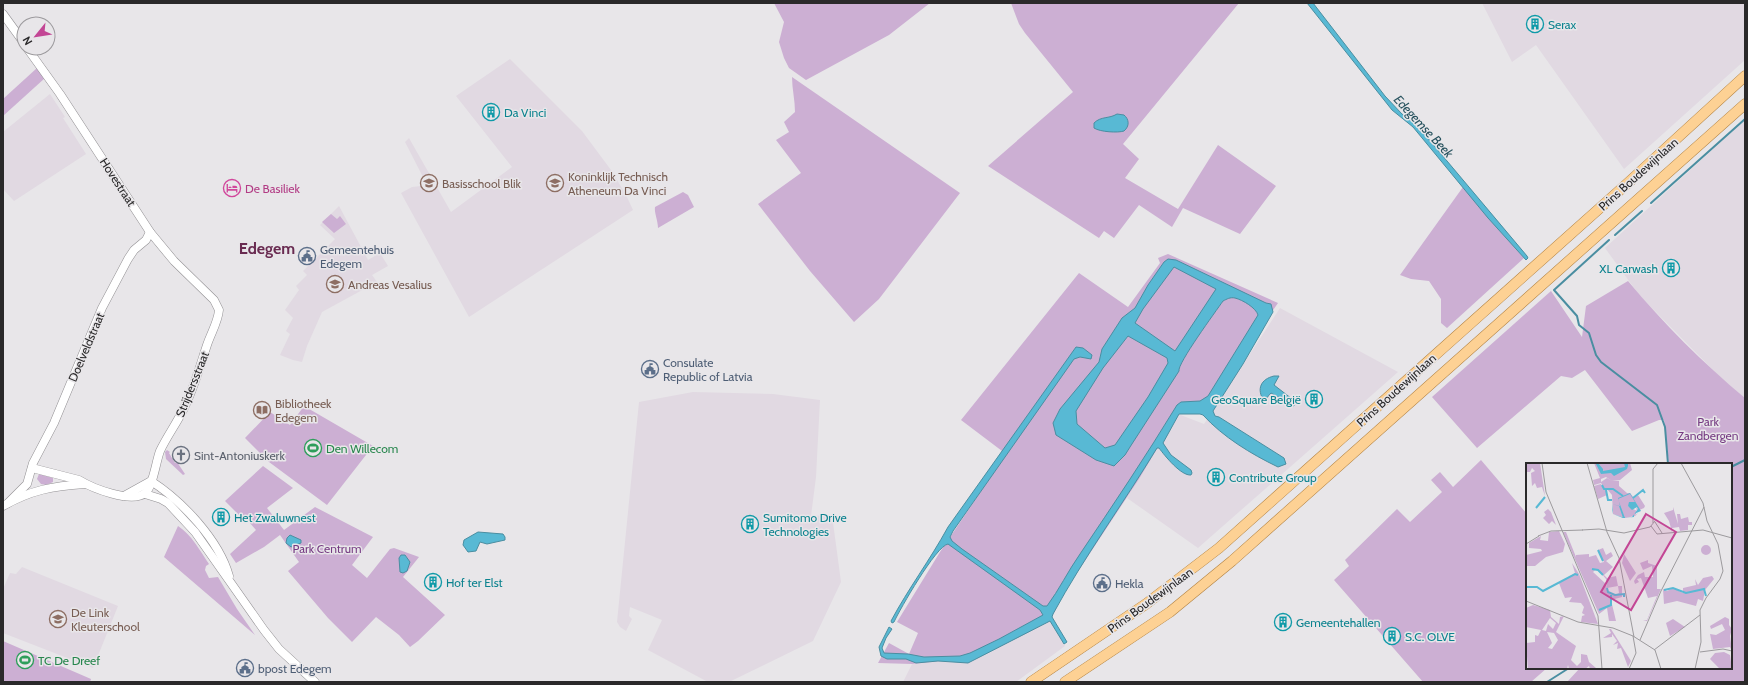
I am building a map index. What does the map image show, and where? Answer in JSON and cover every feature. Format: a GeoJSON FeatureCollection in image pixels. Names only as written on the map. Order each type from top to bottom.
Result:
{"type":"FeatureCollection","features":[{"type":"Feature","properties":{"kind":"main road","name":"Prins Boudewijnlaan"},"geometry":{"type":"LineString","coordinates":[[1030,682],[1146,604],[1219,548],[1623,188],[1745,76]]}},
{"type":"Feature","properties":{"kind":"main road","name":"Prins Boudewijnlaan"},"geometry":{"type":"LineString","coordinates":[[1065,682],[1148,628],[1232,561],[1745,104]]}},
{"type":"Feature","properties":{"kind":"street"},"geometry":{"type":"LineString","coordinates":[[3,14],[16,32]]}},
{"type":"Feature","properties":{"kind":"street","name":"Hovestraat"},"geometry":{"type":"LineString","coordinates":[[33,56],[60,94],[150,232],[174,261],[214,300],[219,307]]}},
{"type":"Feature","properties":{"kind":"street","name":"Doelveldstraat"},"geometry":{"type":"LineString","coordinates":[[6,504],[27,484],[32,468],[54,423],[102,308],[128,259],[134,250],[146,240],[150,232]]}},
{"type":"Feature","properties":{"kind":"street","name":"Strijdersstraat"},"geometry":{"type":"LineString","coordinates":[[151,481],[158,457],[167,435],[179,417],[190,394],[219,315],[219,307]]}},
{"type":"Feature","properties":{"kind":"street"},"geometry":{"type":"LineString","coordinates":[[41,489],[35,485],[31,479],[32,468],[79,480],[86,484],[124,496],[144,490],[151,481],[172,496],[202,528],[226,567],[230,579],[249,610],[287,657],[315,682]]}},
{"type":"Feature","properties":{"kind":"street"},"geometry":{"type":"LineString","coordinates":[[6,504],[41,489],[86,484]]}},
{"type":"Feature","properties":{"kind":"street"},"geometry":{"type":"LineString","coordinates":[[144,490],[161,499],[178,513],[195,532],[222,571],[230,579]]}},
{"type":"Feature","properties":{"kind":"shaded area"},"geometry":{"type":"Polygon","coordinates":[[[1482,3],[1745,3],[1745,60],[1624,169],[1536,45],[1512,62],[1482,3]]]}},
{"type":"Feature","properties":{"kind":"shaded area","name":"Koninklijk Technisch Atheneum Da Vinci"},"geometry":{"type":"Polygon","coordinates":[[[510,59],[582,131],[611,170],[633,210],[469,317],[401,193],[412,187],[421,186],[424,179],[405,142],[409,138],[451,212],[512,167],[456,96],[510,59]]]}},
{"type":"Feature","properties":{"kind":"shaded area"},"geometry":{"type":"Polygon","coordinates":[[[50,94],[65,117],[63,118],[86,154],[14,201],[3,189],[3,132],[50,94]]]}},
{"type":"Feature","properties":{"kind":"shaded area"},"geometry":{"type":"Polygon","coordinates":[[[1745,120],[1745,398],[1723,380],[1640,296],[1605,248],[1745,120]]]}},
{"type":"Feature","properties":{"kind":"shaded area","name":"Andreas Vesalius"},"geometry":{"type":"Polygon","coordinates":[[[339,206],[368,260],[380,253],[388,266],[372,275],[377,282],[322,312],[307,346],[302,362],[293,360],[280,355],[290,334],[286,331],[293,318],[285,310],[299,290],[296,286],[307,275],[303,271],[335,239],[320,225],[339,206]]]}},
{"type":"Feature","properties":{"kind":"shaded area"},"geometry":{"type":"Polygon","coordinates":[[[1280,308],[1398,372],[1198,548],[1127,498],[1178,414],[1204,424],[1280,308]]]}},
{"type":"Feature","properties":{"kind":"shaded area"},"geometry":{"type":"Polygon","coordinates":[[[693,392],[773,394],[820,400],[816,477],[811,516],[832,515],[841,582],[813,641],[729,682],[708,682],[648,650],[662,620],[630,607],[629,616],[632,619],[626,631],[620,627],[617,622],[639,402],[693,392]]]}},
{"type":"Feature","properties":{"kind":"shaded area","name":"De Link Kleuterschool"},"geometry":{"type":"Polygon","coordinates":[[[22,567],[118,606],[93,668],[3,633],[3,589],[10,573],[16,574],[22,567]]]}},
{"type":"Feature","properties":{"kind":"shaded area"},"geometry":{"type":"Polygon","coordinates":[[[1050,621],[1065,646],[1016,682],[903,682],[912,664],[941,661],[968,663],[1050,621]]]}},
{"type":"Feature","properties":{"kind":"green space"},"geometry":{"type":"Polygon","coordinates":[[[774,3],[930,3],[889,35],[806,80],[789,68],[784,58],[779,42],[784,22],[774,3]]]}},
{"type":"Feature","properties":{"kind":"green space"},"geometry":{"type":"Polygon","coordinates":[[[1011,3],[1239,3],[1123,144],[1139,159],[1125,178],[1178,209],[1218,145],[1276,186],[1240,234],[1183,208],[1172,227],[1139,205],[1114,238],[1104,231],[1099,238],[988,166],[1073,92],[1025,33],[1019,24],[1011,3]]]}},
{"type":"Feature","properties":{"kind":"green space"},"geometry":{"type":"Polygon","coordinates":[[[37,68],[45,78],[3,116],[3,99],[37,68]]]}},
{"type":"Feature","properties":{"kind":"green space"},"geometry":{"type":"Polygon","coordinates":[[[792,77],[960,193],[879,299],[854,322],[810,271],[758,204],[801,173],[776,140],[789,132],[784,122],[795,112],[792,77]]]}},
{"type":"Feature","properties":{"kind":"green space"},"geometry":{"type":"Polygon","coordinates":[[[1463,187],[1524,258],[1447,328],[1441,323],[1441,299],[1429,281],[1411,279],[1400,275],[1463,187]]]}},
{"type":"Feature","properties":{"kind":"green space"},"geometry":{"type":"Polygon","coordinates":[[[683,192],[688,195],[694,207],[658,228],[655,207],[683,192]]]}},
{"type":"Feature","properties":{"kind":"green space"},"geometry":{"type":"Polygon","coordinates":[[[331,214],[337,219],[340,216],[346,224],[334,233],[322,222],[331,214]]]}},
{"type":"Feature","properties":{"kind":"green space"},"geometry":{"type":"Polygon","coordinates":[[[1168,254],[1278,303],[1203,410],[1185,402],[1139,479],[1063,594],[1050,621],[968,663],[941,661],[912,664],[878,663],[889,643],[909,654],[918,633],[897,622],[940,552],[1006,454],[961,420],[1079,273],[1128,307],[1160,263],[1158,258],[1168,254]]]}},
{"type":"Feature","properties":{"kind":"green space","name":"Park Zandbergen"},"geometry":{"type":"Polygon","coordinates":[[[1628,281],[1684,342],[1745,398],[1745,682],[1567,682],[1579,669],[1732,669],[1732,463],[1669,463],[1664,420],[1659,420],[1632,431],[1585,370],[1572,378],[1561,376],[1477,448],[1432,397],[1551,291],[1582,337],[1586,306],[1628,281]]]}},
{"type":"Feature","properties":{"kind":"green space"},"geometry":{"type":"Polygon","coordinates":[[[304,406],[373,446],[327,505],[269,462],[245,438],[270,412],[290,425],[304,406]]]}},
{"type":"Feature","properties":{"kind":"green space"},"geometry":{"type":"Polygon","coordinates":[[[167,450],[170,452],[169,453],[175,463],[177,462],[185,474],[183,475],[166,459],[165,452],[167,450]]]}},
{"type":"Feature","properties":{"kind":"green space"},"geometry":{"type":"Polygon","coordinates":[[[1481,460],[1526,513],[1526,669],[1546,669],[1531,682],[1423,682],[1334,580],[1349,566],[1345,560],[1397,509],[1410,522],[1442,492],[1431,480],[1440,472],[1453,487],[1481,460]]]}},
{"type":"Feature","properties":{"kind":"green space","name":"Park Centrum"},"geometry":{"type":"Polygon","coordinates":[[[263,466],[293,488],[267,508],[284,530],[315,507],[373,537],[352,565],[367,578],[390,549],[394,548],[419,557],[403,577],[445,615],[410,647],[399,635],[376,617],[352,642],[328,618],[288,571],[299,562],[280,535],[264,547],[236,563],[230,554],[256,530],[225,501],[263,466]]]}},
{"type":"Feature","properties":{"kind":"green space"},"geometry":{"type":"Polygon","coordinates":[[[39,474],[53,478],[53,482],[46,485],[41,484],[37,479],[39,474]]]}},
{"type":"Feature","properties":{"kind":"green space"},"geometry":{"type":"Polygon","coordinates":[[[178,526],[192,539],[209,564],[206,566],[205,570],[209,578],[218,577],[255,635],[164,557],[178,526]]]}},
{"type":"Feature","properties":{"kind":"green space","name":"TC De Dreef"},"geometry":{"type":"Polygon","coordinates":[[[3,641],[91,679],[90,682],[3,682],[3,641]]]}},
{"type":"Feature","properties":{"kind":"water"},"geometry":{"type":"Polygon","coordinates":[[[1307,3],[1313,3],[1385,96],[1402,114],[1416,124],[1527,256],[1528,258],[1526,260],[1488,218],[1413,127],[1392,110],[1307,3]]]}},
{"type":"Feature","properties":{"kind":"water"},"geometry":{"type":"Polygon","coordinates":[[[1117,114],[1124,115],[1127,118],[1128,125],[1124,131],[1109,132],[1094,128],[1094,123],[1097,121],[1117,114]]]}},
{"type":"Feature","properties":{"kind":"water"},"geometry":{"type":"Polygon","coordinates":[[[1168,259],[1176,260],[1271,304],[1273,312],[1243,364],[1213,411],[1215,416],[1219,417],[1284,458],[1286,464],[1278,467],[1248,451],[1219,431],[1203,415],[1179,414],[1163,443],[1171,455],[1191,470],[1192,473],[1191,475],[1187,474],[1178,469],[1159,448],[1157,448],[1053,614],[1052,617],[1067,642],[1064,644],[1050,621],[968,663],[938,661],[916,663],[906,659],[887,659],[881,656],[879,647],[889,627],[892,629],[882,648],[884,653],[908,654],[924,657],[960,656],[970,653],[999,639],[1043,615],[1040,610],[948,544],[942,547],[935,555],[894,622],[892,623],[891,621],[948,527],[1076,347],[1083,348],[1092,355],[1091,359],[1080,357],[1074,359],[950,537],[952,541],[962,549],[1043,606],[1047,606],[1051,600],[1177,405],[1181,402],[1200,401],[1208,396],[1258,315],[1257,312],[1249,305],[1235,298],[1230,298],[1223,301],[1190,348],[1180,366],[1179,371],[1125,455],[1114,466],[1096,460],[1056,435],[1053,423],[1060,409],[1099,362],[1102,349],[1122,318],[1135,308],[1148,285],[1164,262],[1168,259]],[[1174,267],[1143,309],[1135,323],[1175,351],[1216,289],[1174,267]],[[1128,336],[1103,368],[1076,411],[1077,424],[1105,448],[1115,445],[1148,397],[1168,363],[1167,358],[1128,336]]]}},
{"type":"Feature","properties":{"kind":"water"},"geometry":{"type":"Polygon","coordinates":[[[1279,376],[1274,385],[1296,402],[1294,406],[1271,393],[1264,401],[1260,392],[1261,385],[1266,379],[1279,376]]]}},
{"type":"Feature","properties":{"kind":"water"},"geometry":{"type":"Polygon","coordinates":[[[478,532],[503,534],[505,540],[487,544],[480,542],[476,551],[468,552],[463,545],[464,540],[478,532]]]}},
{"type":"Feature","properties":{"kind":"water"},"geometry":{"type":"Polygon","coordinates":[[[290,535],[301,540],[301,543],[291,547],[286,543],[287,538],[290,535]]]}},
{"type":"Feature","properties":{"kind":"water"},"geometry":{"type":"Polygon","coordinates":[[[401,555],[405,555],[410,562],[407,571],[403,573],[400,572],[399,558],[401,555]]]}},
{"type":"Feature","properties":{"kind":"waterway"},"geometry":{"type":"LineString","coordinates":[[1651,203],[1745,119]]}},
{"type":"Feature","properties":{"kind":"waterway"},"geometry":{"type":"LineString","coordinates":[[1615,235],[1642,211]]}},
{"type":"Feature","properties":{"kind":"waterway","name":"Edegemse Beek"},"geometry":{"type":"LineString","coordinates":[[1609,240],[1554,290],[1577,316],[1579,325],[1589,333],[1596,355],[1601,362],[1657,405],[1665,427],[1668,463]]}},
{"type":"Feature","properties":{"kind":"waterway"},"geometry":{"type":"LineString","coordinates":[[1732,466],[1745,460]]}},
{"type":"Feature","properties":{"kind":"waterway","name":"Edegemse Beek"},"geometry":{"type":"LineString","coordinates":[[1547,682],[1567,669]]}},
{"type":"Feature","properties":{"kind":"place","name":"Serax"},"geometry":{"type":"Point","coordinates":[1535,24]}},
{"type":"Feature","properties":{"kind":"place","name":"Da Vinci"},"geometry":{"type":"Point","coordinates":[491,112]}},
{"type":"Feature","properties":{"kind":"place","name":"Basisschool Blik"},"geometry":{"type":"Point","coordinates":[429,183]}},
{"type":"Feature","properties":{"kind":"place","name":"Koninklijk Technisch Atheneum Da Vinci"},"geometry":{"type":"Point","coordinates":[555,183]}},
{"type":"Feature","properties":{"kind":"place","name":"De Basiliek"},"geometry":{"type":"Point","coordinates":[232,188]}},
{"type":"Feature","properties":{"kind":"place","name":"Gemeentehuis Edegem"},"geometry":{"type":"Point","coordinates":[307,256]}},
{"type":"Feature","properties":{"kind":"place","name":"XL Carwash"},"geometry":{"type":"Point","coordinates":[1671,268]}},
{"type":"Feature","properties":{"kind":"place","name":"Andreas Vesalius"},"geometry":{"type":"Point","coordinates":[335,284]}},
{"type":"Feature","properties":{"kind":"place","name":"Consulate Republic of Latvia"},"geometry":{"type":"Point","coordinates":[650,369]}},
{"type":"Feature","properties":{"kind":"place","name":"GeoSquare België"},"geometry":{"type":"Point","coordinates":[1314,399]}},
{"type":"Feature","properties":{"kind":"place","name":"Bibliotheek Edegem"},"geometry":{"type":"Point","coordinates":[262,410]}},
{"type":"Feature","properties":{"kind":"place","name":"Den Willecom"},"geometry":{"type":"Point","coordinates":[313,448]}},
{"type":"Feature","properties":{"kind":"place","name":"Sint-Antoniuskerk"},"geometry":{"type":"Point","coordinates":[181,455]}},
{"type":"Feature","properties":{"kind":"place","name":"Contribute Group"},"geometry":{"type":"Point","coordinates":[1216,477]}},
{"type":"Feature","properties":{"kind":"place","name":"Het Zwaluwnest"},"geometry":{"type":"Point","coordinates":[221,517]}},
{"type":"Feature","properties":{"kind":"place","name":"Sumitomo Drive Technologies"},"geometry":{"type":"Point","coordinates":[750,524]}},
{"type":"Feature","properties":{"kind":"place","name":"Hof ter Elst"},"geometry":{"type":"Point","coordinates":[433,582]}},
{"type":"Feature","properties":{"kind":"place","name":"Hekla"},"geometry":{"type":"Point","coordinates":[1102,583]}},
{"type":"Feature","properties":{"kind":"place","name":"De Link Kleuterschool"},"geometry":{"type":"Point","coordinates":[58,619]}},
{"type":"Feature","properties":{"kind":"place","name":"Gemeentehallen"},"geometry":{"type":"Point","coordinates":[1283,622]}},
{"type":"Feature","properties":{"kind":"place","name":"S.C. OLVE"},"geometry":{"type":"Point","coordinates":[1392,636]}},
{"type":"Feature","properties":{"kind":"place","name":"TC De Dreef"},"geometry":{"type":"Point","coordinates":[25,660]}},
{"type":"Feature","properties":{"kind":"place","name":"bpost Edegem"},"geometry":{"type":"Point","coordinates":[245,668]}},
{"type":"Feature","properties":{"kind":"district","name":"Edegem"},"geometry":{"type":"Point","coordinates":[267,248]}}]}
